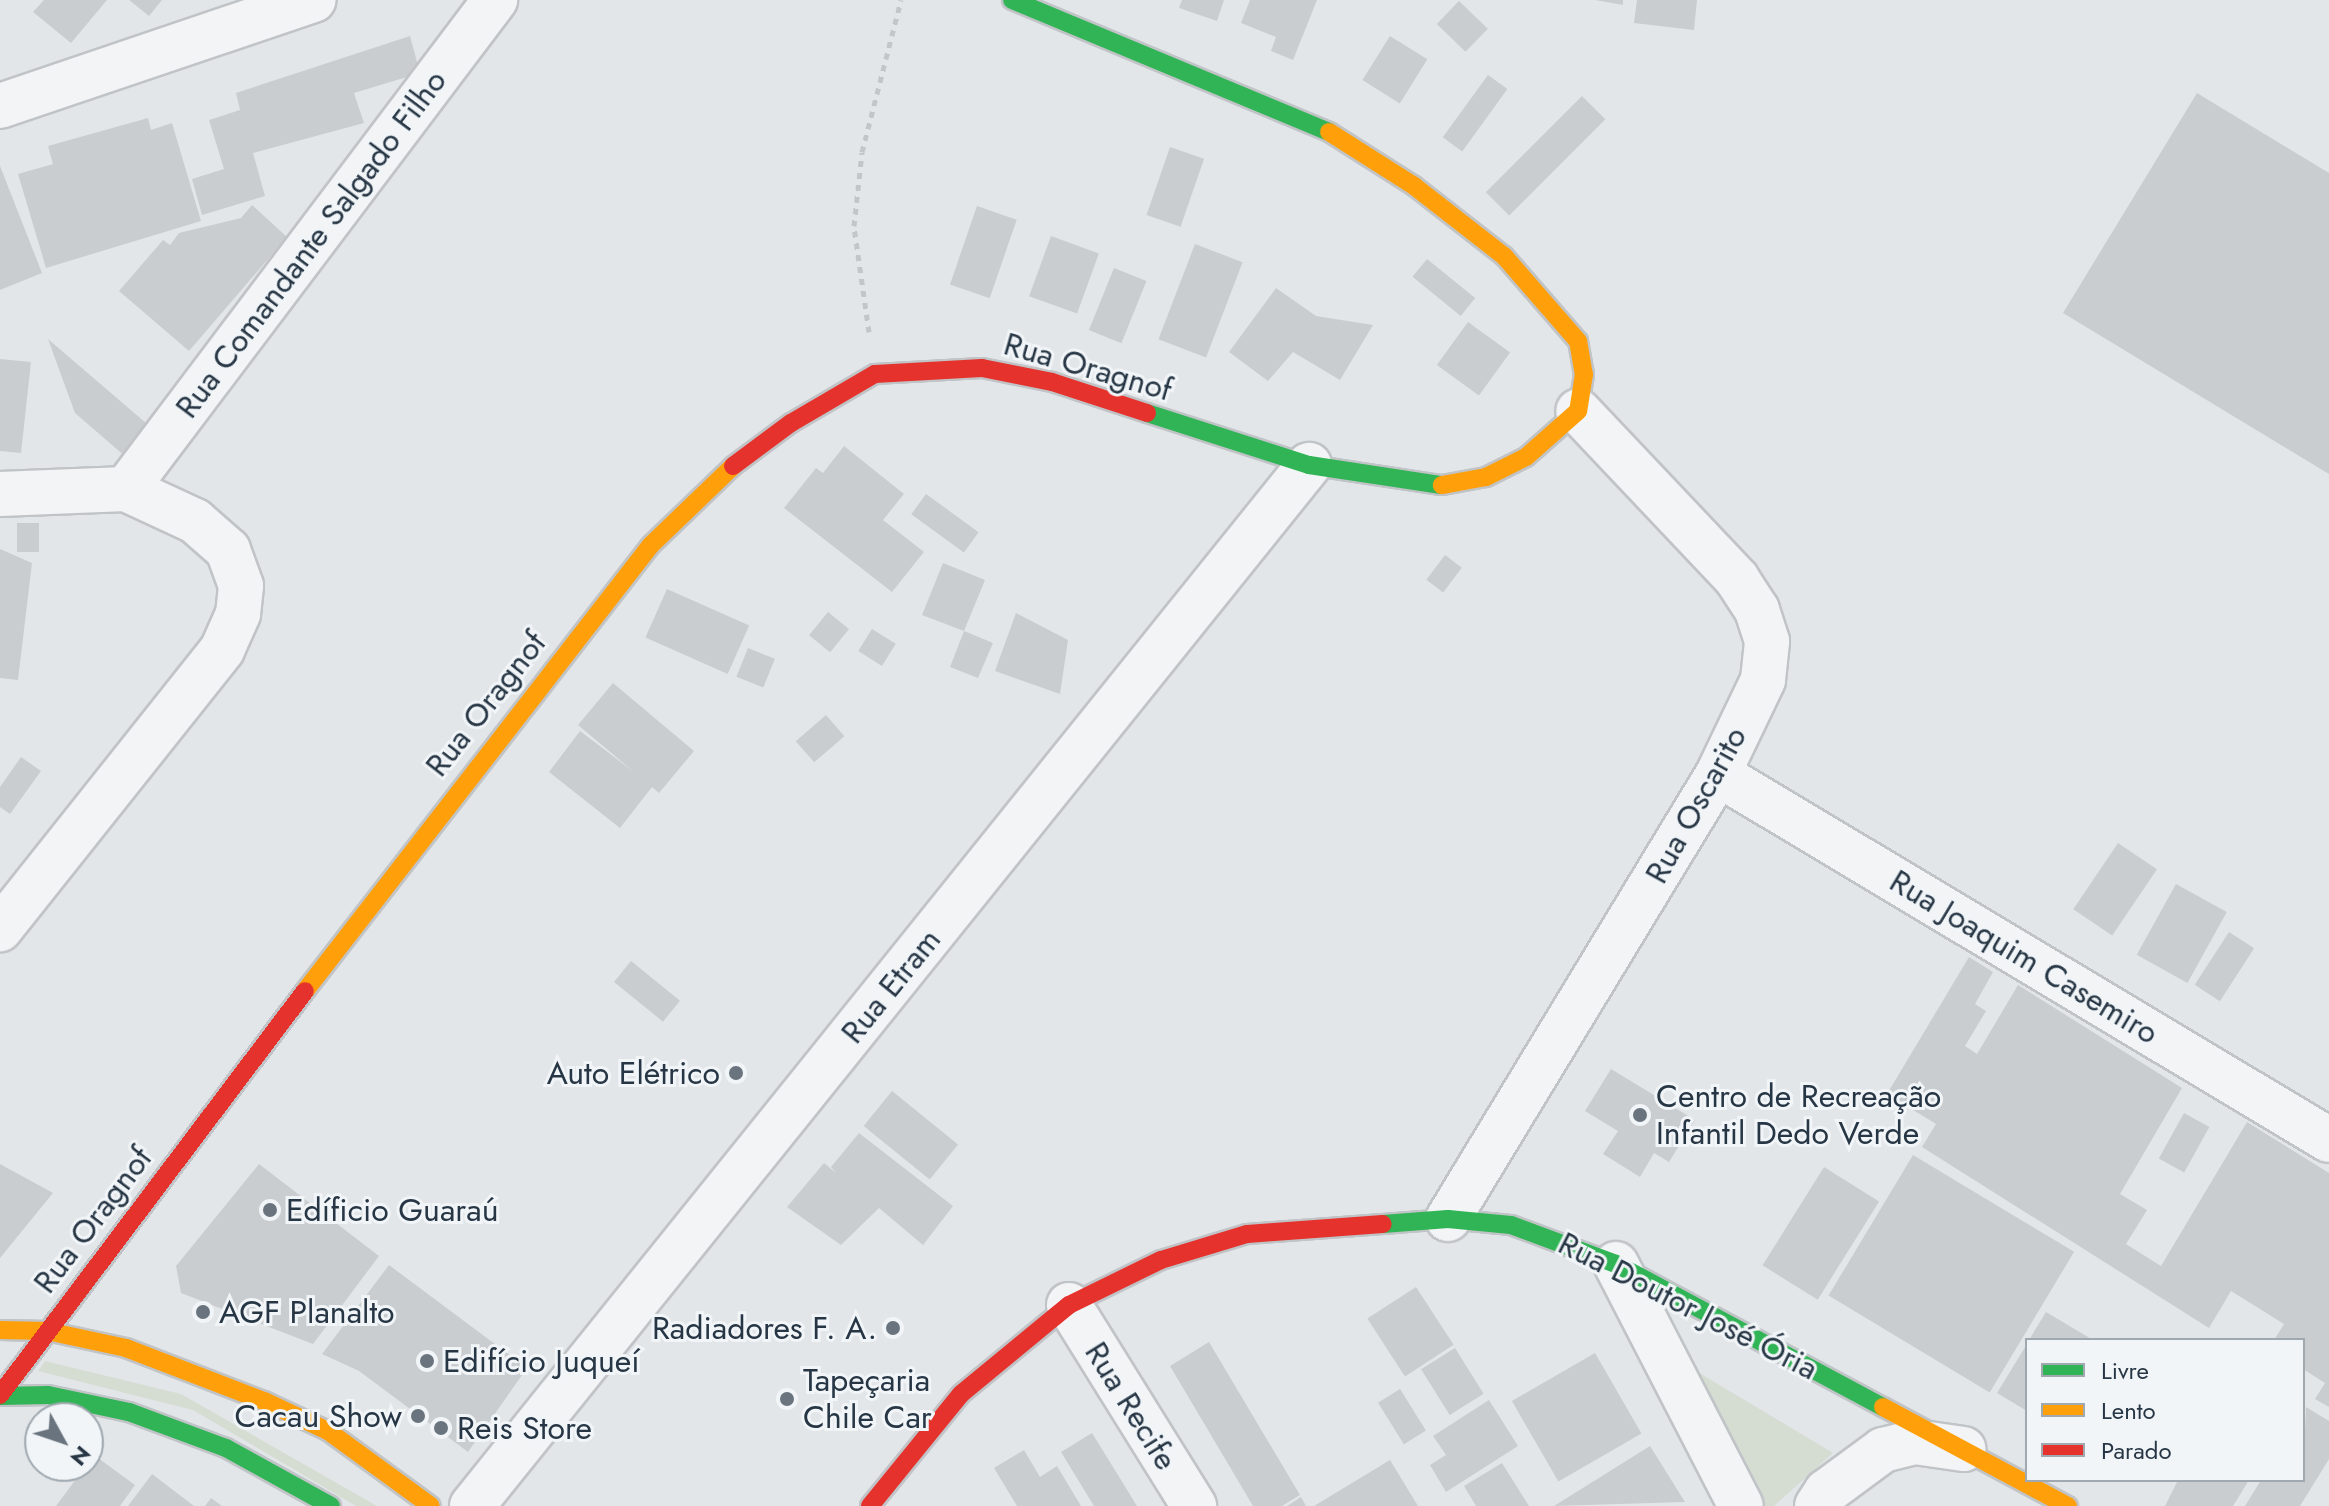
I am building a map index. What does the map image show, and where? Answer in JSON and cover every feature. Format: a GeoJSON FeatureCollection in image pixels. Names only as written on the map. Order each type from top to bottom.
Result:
{"type":"FeatureCollection","features":[{"type":"Feature","properties":{"kind":"street"},"geometry":{"type":"LineString","coordinates":[[0,106],[314,0]]}},
{"type":"Feature","properties":{"kind":"street","name":"Rua Comandante Salgado Filho"},"geometry":{"type":"LineString","coordinates":[[126,489],[495,0]]}},
{"type":"Feature","properties":{"kind":"street"},"geometry":{"type":"LineString","coordinates":[[1012,0],[1314,123],[1414,186],[1504,256],[1578,341],[1584,374],[1578,411]]}},
{"type":"Feature","properties":{"kind":"street","name":"Rua Oragnof"},"geometry":{"type":"LineString","coordinates":[[0,1395],[464,780],[651,545],[737,462],[791,423],[875,374],[982,368],[1052,382],[1309,465],[1436,486],[1486,477],[1526,457],[1578,411]]}},
{"type":"Feature","properties":{"kind":"street","name":"Rua Oscarito"},"geometry":{"type":"LineString","coordinates":[[1448,1219],[1718,774],[1763,680],[1767,641],[1757,610],[1737,579],[1578,411]]}},
{"type":"Feature","properties":{"kind":"street","name":"Rua Etram"},"geometry":{"type":"LineString","coordinates":[[472,1506],[1309,465]]}},
{"type":"Feature","properties":{"kind":"street"},"geometry":{"type":"LineString","coordinates":[[0,494],[126,489],[195,521],[228,550],[241,586],[238,614],[222,650],[17,884],[0,929]]}},
{"type":"Feature","properties":{"kind":"street","name":"Rua Joaquim Casemiro"},"geometry":{"type":"LineString","coordinates":[[1718,774],[2329,1140]]}},
{"type":"Feature","properties":{"kind":"street","name":"Rua Doutor José Ória"},"geometry":{"type":"LineString","coordinates":[[870,1506],[961,1394],[1022,1339],[1069,1305],[1161,1260],[1247,1234],[1448,1219],[1511,1225],[1616,1264],[2068,1506]]}},
{"type":"Feature","properties":{"kind":"street"},"geometry":{"type":"LineString","coordinates":[[1616,1264],[1741,1506]]}},
{"type":"Feature","properties":{"kind":"street","name":"Rua Recife"},"geometry":{"type":"LineString","coordinates":[[1069,1305],[1194,1506]]}},
{"type":"Feature","properties":{"kind":"street"},"geometry":{"type":"LineString","coordinates":[[0,1330],[47,1331],[126,1348],[264,1401],[328,1431],[431,1506]]}},
{"type":"Feature","properties":{"kind":"street"},"geometry":{"type":"LineString","coordinates":[[0,1395],[48,1395],[129,1412],[226,1448],[331,1506]]}},
{"type":"Feature","properties":{"kind":"street","name":"Rua Doutor José Ória"},"geometry":{"type":"LineString","coordinates":[[1822,1499],[1883,1450],[1915,1442],[1965,1449]]}},
{"type":"Feature","properties":{"kind":"path"},"geometry":{"type":"LineString","coordinates":[[875,374],[854,226],[862,152],[901,0]]}},
{"type":"Feature","properties":{"kind":"shaded area"},"geometry":{"type":"Polygon","coordinates":[[[1676,1359],[1833,1453],[1774,1506],[1757,1506],[1676,1359]]]}},
{"type":"Feature","properties":{"kind":"shaded area"},"geometry":{"type":"Polygon","coordinates":[[[45,1361],[181,1394],[377,1506],[356,1506],[193,1410],[38,1371],[45,1361]]]}},
{"type":"Feature","properties":{"kind":"building"},"geometry":{"type":"Polygon","coordinates":[[[44,0],[107,0],[71,43],[33,12],[44,0]]]}},
{"type":"Feature","properties":{"kind":"building"},"geometry":{"type":"Polygon","coordinates":[[[129,0],[162,0],[149,16],[129,0]]]}},
{"type":"Feature","properties":{"kind":"building"},"geometry":{"type":"Polygon","coordinates":[[[1182,0],[1224,0],[1217,21],[1179,8],[1182,0]]]}},
{"type":"Feature","properties":{"kind":"building"},"geometry":{"type":"Polygon","coordinates":[[[1250,0],[1317,0],[1293,60],[1271,51],[1276,37],[1241,23],[1250,0]]]}},
{"type":"Feature","properties":{"kind":"building"},"geometry":{"type":"Polygon","coordinates":[[[1595,0],[1623,0],[1623,5],[1595,0]]]}},
{"type":"Feature","properties":{"kind":"building"},"geometry":{"type":"Polygon","coordinates":[[[1637,0],[1697,0],[1694,30],[1634,23],[1637,0]]]}},
{"type":"Feature","properties":{"kind":"building"},"geometry":{"type":"Polygon","coordinates":[[[1459,1],[1488,29],[1466,52],[1437,24],[1459,1]]]}},
{"type":"Feature","properties":{"kind":"building"},"geometry":{"type":"Polygon","coordinates":[[[410,36],[420,73],[354,93],[364,123],[253,153],[265,196],[202,215],[192,179],[224,169],[209,120],[240,110],[236,93],[410,36]]]}},
{"type":"Feature","properties":{"kind":"building"},"geometry":{"type":"Polygon","coordinates":[[[1390,36],[1427,59],[1400,103],[1362,80],[1390,36]]]}},
{"type":"Feature","properties":{"kind":"building"},"geometry":{"type":"Polygon","coordinates":[[[1488,75],[1507,89],[1462,151],[1443,137],[1488,75]]]}},
{"type":"Feature","properties":{"kind":"building"},"geometry":{"type":"Polygon","coordinates":[[[2197,93],[2329,173],[2329,474],[2063,313],[2197,93]]]}},
{"type":"Feature","properties":{"kind":"building"},"geometry":{"type":"Polygon","coordinates":[[[1582,96],[1605,119],[1509,216],[1486,192],[1582,96]]]}},
{"type":"Feature","properties":{"kind":"building"},"geometry":{"type":"Polygon","coordinates":[[[148,118],[151,130],[172,123],[201,221],[46,268],[18,174],[53,164],[48,146],[148,118]]]}},
{"type":"Feature","properties":{"kind":"building"},"geometry":{"type":"Polygon","coordinates":[[[1170,147],[1204,159],[1181,227],[1147,215],[1170,147]]]}},
{"type":"Feature","properties":{"kind":"building"},"geometry":{"type":"Polygon","coordinates":[[[0,166],[42,273],[0,290],[0,166]]]}},
{"type":"Feature","properties":{"kind":"building"},"geometry":{"type":"Polygon","coordinates":[[[252,205],[287,237],[189,351],[119,291],[163,240],[170,245],[179,233],[241,218],[252,205]]]}},
{"type":"Feature","properties":{"kind":"building"},"geometry":{"type":"Polygon","coordinates":[[[977,206],[1017,220],[990,298],[950,284],[977,206]]]}},
{"type":"Feature","properties":{"kind":"building"},"geometry":{"type":"Polygon","coordinates":[[[1051,236],[1099,253],[1077,314],[1029,296],[1051,236]]]}},
{"type":"Feature","properties":{"kind":"building"},"geometry":{"type":"Polygon","coordinates":[[[1195,244],[1243,262],[1206,358],[1158,339],[1195,244]]]}},
{"type":"Feature","properties":{"kind":"building"},"geometry":{"type":"Polygon","coordinates":[[[1427,259],[1475,298],[1461,316],[1413,277],[1427,259]]]}},
{"type":"Feature","properties":{"kind":"building"},"geometry":{"type":"Polygon","coordinates":[[[1114,268],[1146,281],[1121,343],[1089,330],[1114,268]]]}},
{"type":"Feature","properties":{"kind":"building"},"geometry":{"type":"Polygon","coordinates":[[[1276,288],[1316,316],[1373,325],[1340,380],[1293,352],[1268,381],[1229,352],[1276,288]]]}},
{"type":"Feature","properties":{"kind":"building"},"geometry":{"type":"Polygon","coordinates":[[[1468,322],[1510,353],[1479,395],[1437,365],[1468,322]]]}},
{"type":"Feature","properties":{"kind":"building"},"geometry":{"type":"Polygon","coordinates":[[[48,339],[153,429],[127,458],[75,413],[48,339]]]}},
{"type":"Feature","properties":{"kind":"building"},"geometry":{"type":"Polygon","coordinates":[[[0,359],[31,362],[21,453],[0,451],[0,359]]]}},
{"type":"Feature","properties":{"kind":"building"},"geometry":{"type":"Polygon","coordinates":[[[844,446],[904,494],[883,520],[924,552],[892,592],[784,508],[816,468],[823,473],[844,446]]]}},
{"type":"Feature","properties":{"kind":"building"},"geometry":{"type":"Polygon","coordinates":[[[926,494],[979,532],[964,552],[911,514],[926,494]]]}},
{"type":"Feature","properties":{"kind":"building"},"geometry":{"type":"Polygon","coordinates":[[[17,523],[39,523],[39,552],[17,552],[17,523]]]}},
{"type":"Feature","properties":{"kind":"building"},"geometry":{"type":"Polygon","coordinates":[[[0,549],[32,563],[18,680],[0,678],[0,549]]]}},
{"type":"Feature","properties":{"kind":"building"},"geometry":{"type":"Polygon","coordinates":[[[1445,555],[1462,568],[1443,592],[1426,580],[1445,555]]]}},
{"type":"Feature","properties":{"kind":"building"},"geometry":{"type":"Polygon","coordinates":[[[943,563],[985,580],[964,631],[922,615],[943,563]]]}},
{"type":"Feature","properties":{"kind":"building"},"geometry":{"type":"Polygon","coordinates":[[[667,589],[749,626],[728,674],[645,637],[667,589]]]}},
{"type":"Feature","properties":{"kind":"building"},"geometry":{"type":"Polygon","coordinates":[[[828,612],[849,629],[830,652],[809,635],[828,612]]]}},
{"type":"Feature","properties":{"kind":"building"},"geometry":{"type":"Polygon","coordinates":[[[1016,613],[1068,640],[1060,694],[995,671],[1016,613]]]}},
{"type":"Feature","properties":{"kind":"building"},"geometry":{"type":"Polygon","coordinates":[[[872,629],[896,644],[882,666],[858,651],[872,629]]]}},
{"type":"Feature","properties":{"kind":"building"},"geometry":{"type":"Polygon","coordinates":[[[964,631],[993,643],[978,678],[950,667],[964,631]]]}},
{"type":"Feature","properties":{"kind":"building"},"geometry":{"type":"Polygon","coordinates":[[[748,648],[775,659],[763,688],[736,677],[748,648]]]}},
{"type":"Feature","properties":{"kind":"building"},"geometry":{"type":"Polygon","coordinates":[[[613,683],[694,751],[659,793],[652,787],[620,828],[549,772],[580,731],[634,772],[578,725],[613,683]]]}},
{"type":"Feature","properties":{"kind":"building"},"geometry":{"type":"Polygon","coordinates":[[[826,715],[844,736],[814,762],[796,741],[826,715]]]}},
{"type":"Feature","properties":{"kind":"building"},"geometry":{"type":"Polygon","coordinates":[[[21,757],[41,771],[10,814],[0,807],[0,787],[21,757]]]}},
{"type":"Feature","properties":{"kind":"building"},"geometry":{"type":"Polygon","coordinates":[[[2118,843],[2157,869],[2112,936],[2073,909],[2118,843]]]}},
{"type":"Feature","properties":{"kind":"building"},"geometry":{"type":"Polygon","coordinates":[[[2176,884],[2227,912],[2187,983],[2137,955],[2176,884]]]}},
{"type":"Feature","properties":{"kind":"building"},"geometry":{"type":"Polygon","coordinates":[[[2229,932],[2254,948],[2220,1001],[2195,985],[2229,932]]]}},
{"type":"Feature","properties":{"kind":"building"},"geometry":{"type":"Polygon","coordinates":[[[1969,957],[1993,972],[1975,1004],[1986,1011],[1965,1046],[1977,1054],[2018,985],[2182,1088],[2120,1194],[2147,1210],[2126,1244],[2161,1266],[2247,1122],[2329,1173],[2329,1407],[2315,1399],[2325,1383],[2305,1370],[2305,1338],[2275,1338],[2284,1324],[2231,1291],[2209,1328],[1922,1147],[1936,1124],[1887,1094],[1969,957]]]}},
{"type":"Feature","properties":{"kind":"building"},"geometry":{"type":"Polygon","coordinates":[[[631,961],[680,1001],[663,1022],[614,982],[631,961]]]}},
{"type":"Feature","properties":{"kind":"building","name":"Centro de Recreação Infantil Dedo Verde"},"geometry":{"type":"Polygon","coordinates":[[[1611,1069],[1695,1120],[1669,1162],[1654,1153],[1640,1177],[1603,1154],[1618,1131],[1585,1111],[1611,1069]]]}},
{"type":"Feature","properties":{"kind":"building"},"geometry":{"type":"Polygon","coordinates":[[[892,1091],[958,1144],[930,1179],[864,1126],[892,1091]]]}},
{"type":"Feature","properties":{"kind":"building"},"geometry":{"type":"Polygon","coordinates":[[[2184,1113],[2209,1127],[2184,1173],[2159,1158],[2184,1113]]]}},
{"type":"Feature","properties":{"kind":"building"},"geometry":{"type":"Polygon","coordinates":[[[859,1133],[953,1206],[923,1245],[879,1208],[841,1245],[787,1207],[824,1163],[836,1173],[831,1167],[859,1133]]]}},
{"type":"Feature","properties":{"kind":"building"},"geometry":{"type":"Polygon","coordinates":[[[1913,1155],[2074,1252],[1990,1392],[1829,1296],[1913,1155]]]}},
{"type":"Feature","properties":{"kind":"building"},"geometry":{"type":"Polygon","coordinates":[[[0,1164],[53,1193],[0,1258],[0,1164]]]}},
{"type":"Feature","properties":{"kind":"building","name":"Edíficio Guaraú"},"geometry":{"type":"Polygon","coordinates":[[[259,1164],[379,1256],[313,1344],[181,1293],[176,1266],[259,1164]]]}},
{"type":"Feature","properties":{"kind":"building"},"geometry":{"type":"Polygon","coordinates":[[[1824,1167],[1879,1201],[1818,1300],[1763,1265],[1824,1167]]]}},
{"type":"Feature","properties":{"kind":"building","name":"Edifício Juqueí"},"geometry":{"type":"Polygon","coordinates":[[[389,1265],[527,1368],[468,1452],[359,1371],[322,1354],[389,1265]]]}},
{"type":"Feature","properties":{"kind":"building"},"geometry":{"type":"Polygon","coordinates":[[[1416,1287],[1454,1345],[1405,1376],[1367,1319],[1416,1287]]]}},
{"type":"Feature","properties":{"kind":"building"},"geometry":{"type":"Polygon","coordinates":[[[2046,1312],[2090,1338],[2030,1338],[2046,1312]]]}},
{"type":"Feature","properties":{"kind":"building"},"geometry":{"type":"Polygon","coordinates":[[[1209,1342],[1300,1495],[1282,1506],[1253,1506],[1170,1366],[1209,1342]]]}},
{"type":"Feature","properties":{"kind":"building"},"geometry":{"type":"Polygon","coordinates":[[[2025,1347],[2025,1410],[1997,1393],[2025,1347]]]}},
{"type":"Feature","properties":{"kind":"building"},"geometry":{"type":"Polygon","coordinates":[[[1455,1348],[1484,1394],[1450,1415],[1421,1369],[1455,1348]]]}},
{"type":"Feature","properties":{"kind":"building"},"geometry":{"type":"Polygon","coordinates":[[[1595,1353],[1642,1434],[1558,1482],[1512,1401],[1595,1353]]]}},
{"type":"Feature","properties":{"kind":"building"},"geometry":{"type":"Polygon","coordinates":[[[1400,1389],[1426,1431],[1404,1444],[1378,1403],[1400,1389]]]}},
{"type":"Feature","properties":{"kind":"building"},"geometry":{"type":"Polygon","coordinates":[[[1489,1400],[1518,1446],[1446,1492],[1430,1465],[1446,1455],[1433,1436],[1489,1400]]]}},
{"type":"Feature","properties":{"kind":"building"},"geometry":{"type":"Polygon","coordinates":[[[2306,1407],[2329,1421],[2329,1459],[2300,1506],[2245,1506],[2260,1482],[2305,1482],[2306,1407]]]}},
{"type":"Feature","properties":{"kind":"building"},"geometry":{"type":"Polygon","coordinates":[[[1092,1433],[1137,1506],[1094,1506],[1061,1452],[1092,1433]]]}},
{"type":"Feature","properties":{"kind":"building"},"geometry":{"type":"Polygon","coordinates":[[[1650,1446],[1685,1502],[1554,1506],[1650,1446]]]}},
{"type":"Feature","properties":{"kind":"building"},"geometry":{"type":"Polygon","coordinates":[[[1024,1450],[1040,1477],[1057,1466],[1081,1506],[1017,1506],[994,1468],[1024,1450]]]}},
{"type":"Feature","properties":{"kind":"building"},"geometry":{"type":"Polygon","coordinates":[[[1390,1460],[1418,1506],[1314,1506],[1390,1460]]]}},
{"type":"Feature","properties":{"kind":"building"},"geometry":{"type":"Polygon","coordinates":[[[104,1462],[135,1485],[120,1506],[56,1506],[74,1482],[104,1482],[104,1462]]]}},
{"type":"Feature","properties":{"kind":"building"},"geometry":{"type":"Polygon","coordinates":[[[1502,1463],[1529,1506],[1476,1506],[1464,1486],[1502,1463]]]}},
{"type":"Feature","properties":{"kind":"building"},"geometry":{"type":"Polygon","coordinates":[[[152,1474],[194,1506],[128,1506],[152,1474]]]}},
{"type":"Feature","properties":{"kind":"building"},"geometry":{"type":"Polygon","coordinates":[[[2177,1482],[2248,1482],[2233,1506],[2165,1506],[2177,1482]]]}},
{"type":"Feature","properties":{"kind":"building"},"geometry":{"type":"Polygon","coordinates":[[[1301,1497],[1306,1506],[1287,1506],[1301,1497]]]}},
{"type":"Feature","properties":{"kind":"building"},"geometry":{"type":"Polygon","coordinates":[[[211,1498],[222,1506],[205,1506],[211,1498]]]}},
{"type":"Feature","properties":{"kind":"traffic: fast"},"geometry":{"type":"LineString","coordinates":[[1012,0],[1329,132]]}},
{"type":"Feature","properties":{"kind":"traffic: fast"},"geometry":{"type":"LineString","coordinates":[[1147,413],[1309,465],[1442,485]]}},
{"type":"Feature","properties":{"kind":"traffic: fast"},"geometry":{"type":"LineString","coordinates":[[1383,1224],[1448,1219],[1511,1225],[1616,1264],[1883,1407]]}},
{"type":"Feature","properties":{"kind":"traffic: fast"},"geometry":{"type":"LineString","coordinates":[[0,1396],[48,1395],[129,1412],[226,1448],[331,1506]]}},
{"type":"Feature","properties":{"kind":"traffic: slow"},"geometry":{"type":"LineString","coordinates":[[1329,132],[1414,186],[1504,256],[1578,341],[1584,374],[1578,411],[1526,457],[1486,477],[1442,485]]}},
{"type":"Feature","properties":{"kind":"traffic: slow"},"geometry":{"type":"LineString","coordinates":[[305,991],[651,545],[733,466]]}},
{"type":"Feature","properties":{"kind":"traffic: slow"},"geometry":{"type":"LineString","coordinates":[[0,1330],[47,1331],[126,1348],[264,1401],[328,1431],[431,1506]]}},
{"type":"Feature","properties":{"kind":"traffic: slow"},"geometry":{"type":"LineString","coordinates":[[1883,1407],[2068,1506]]}},
{"type":"Feature","properties":{"kind":"traffic: jam"},"geometry":{"type":"LineString","coordinates":[[733,466],[791,423],[875,374],[982,368],[1052,382],[1147,413]]}},
{"type":"Feature","properties":{"kind":"traffic: jam"},"geometry":{"type":"LineString","coordinates":[[0,1395],[305,991]]}},
{"type":"Feature","properties":{"kind":"traffic: jam"},"geometry":{"type":"LineString","coordinates":[[870,1506],[961,1394],[1069,1305],[1161,1260],[1247,1234],[1383,1224]]}},
{"type":"Feature","properties":{"kind":"place","name":"Auto Elétrico"},"geometry":{"type":"Point","coordinates":[736,1073]}},
{"type":"Feature","properties":{"kind":"place","name":"Centro de Recreação Infantil Dedo Verde"},"geometry":{"type":"Point","coordinates":[1640,1115]}},
{"type":"Feature","properties":{"kind":"place","name":"Edíficio Guaraú"},"geometry":{"type":"Point","coordinates":[270,1210]}},
{"type":"Feature","properties":{"kind":"place","name":"AGF Planalto"},"geometry":{"type":"Point","coordinates":[203,1312]}},
{"type":"Feature","properties":{"kind":"place","name":"Radiadores F. A."},"geometry":{"type":"Point","coordinates":[893,1328]}},
{"type":"Feature","properties":{"kind":"place","name":"Edifício Juqueí"},"geometry":{"type":"Point","coordinates":[427,1361]}},
{"type":"Feature","properties":{"kind":"place","name":"Tapeçaria Chile Car"},"geometry":{"type":"Point","coordinates":[787,1399]}},
{"type":"Feature","properties":{"kind":"place","name":"Cacau Show"},"geometry":{"type":"Point","coordinates":[418,1416]}},
{"type":"Feature","properties":{"kind":"place","name":"Reis Store"},"geometry":{"type":"Point","coordinates":[441,1428]}}]}
